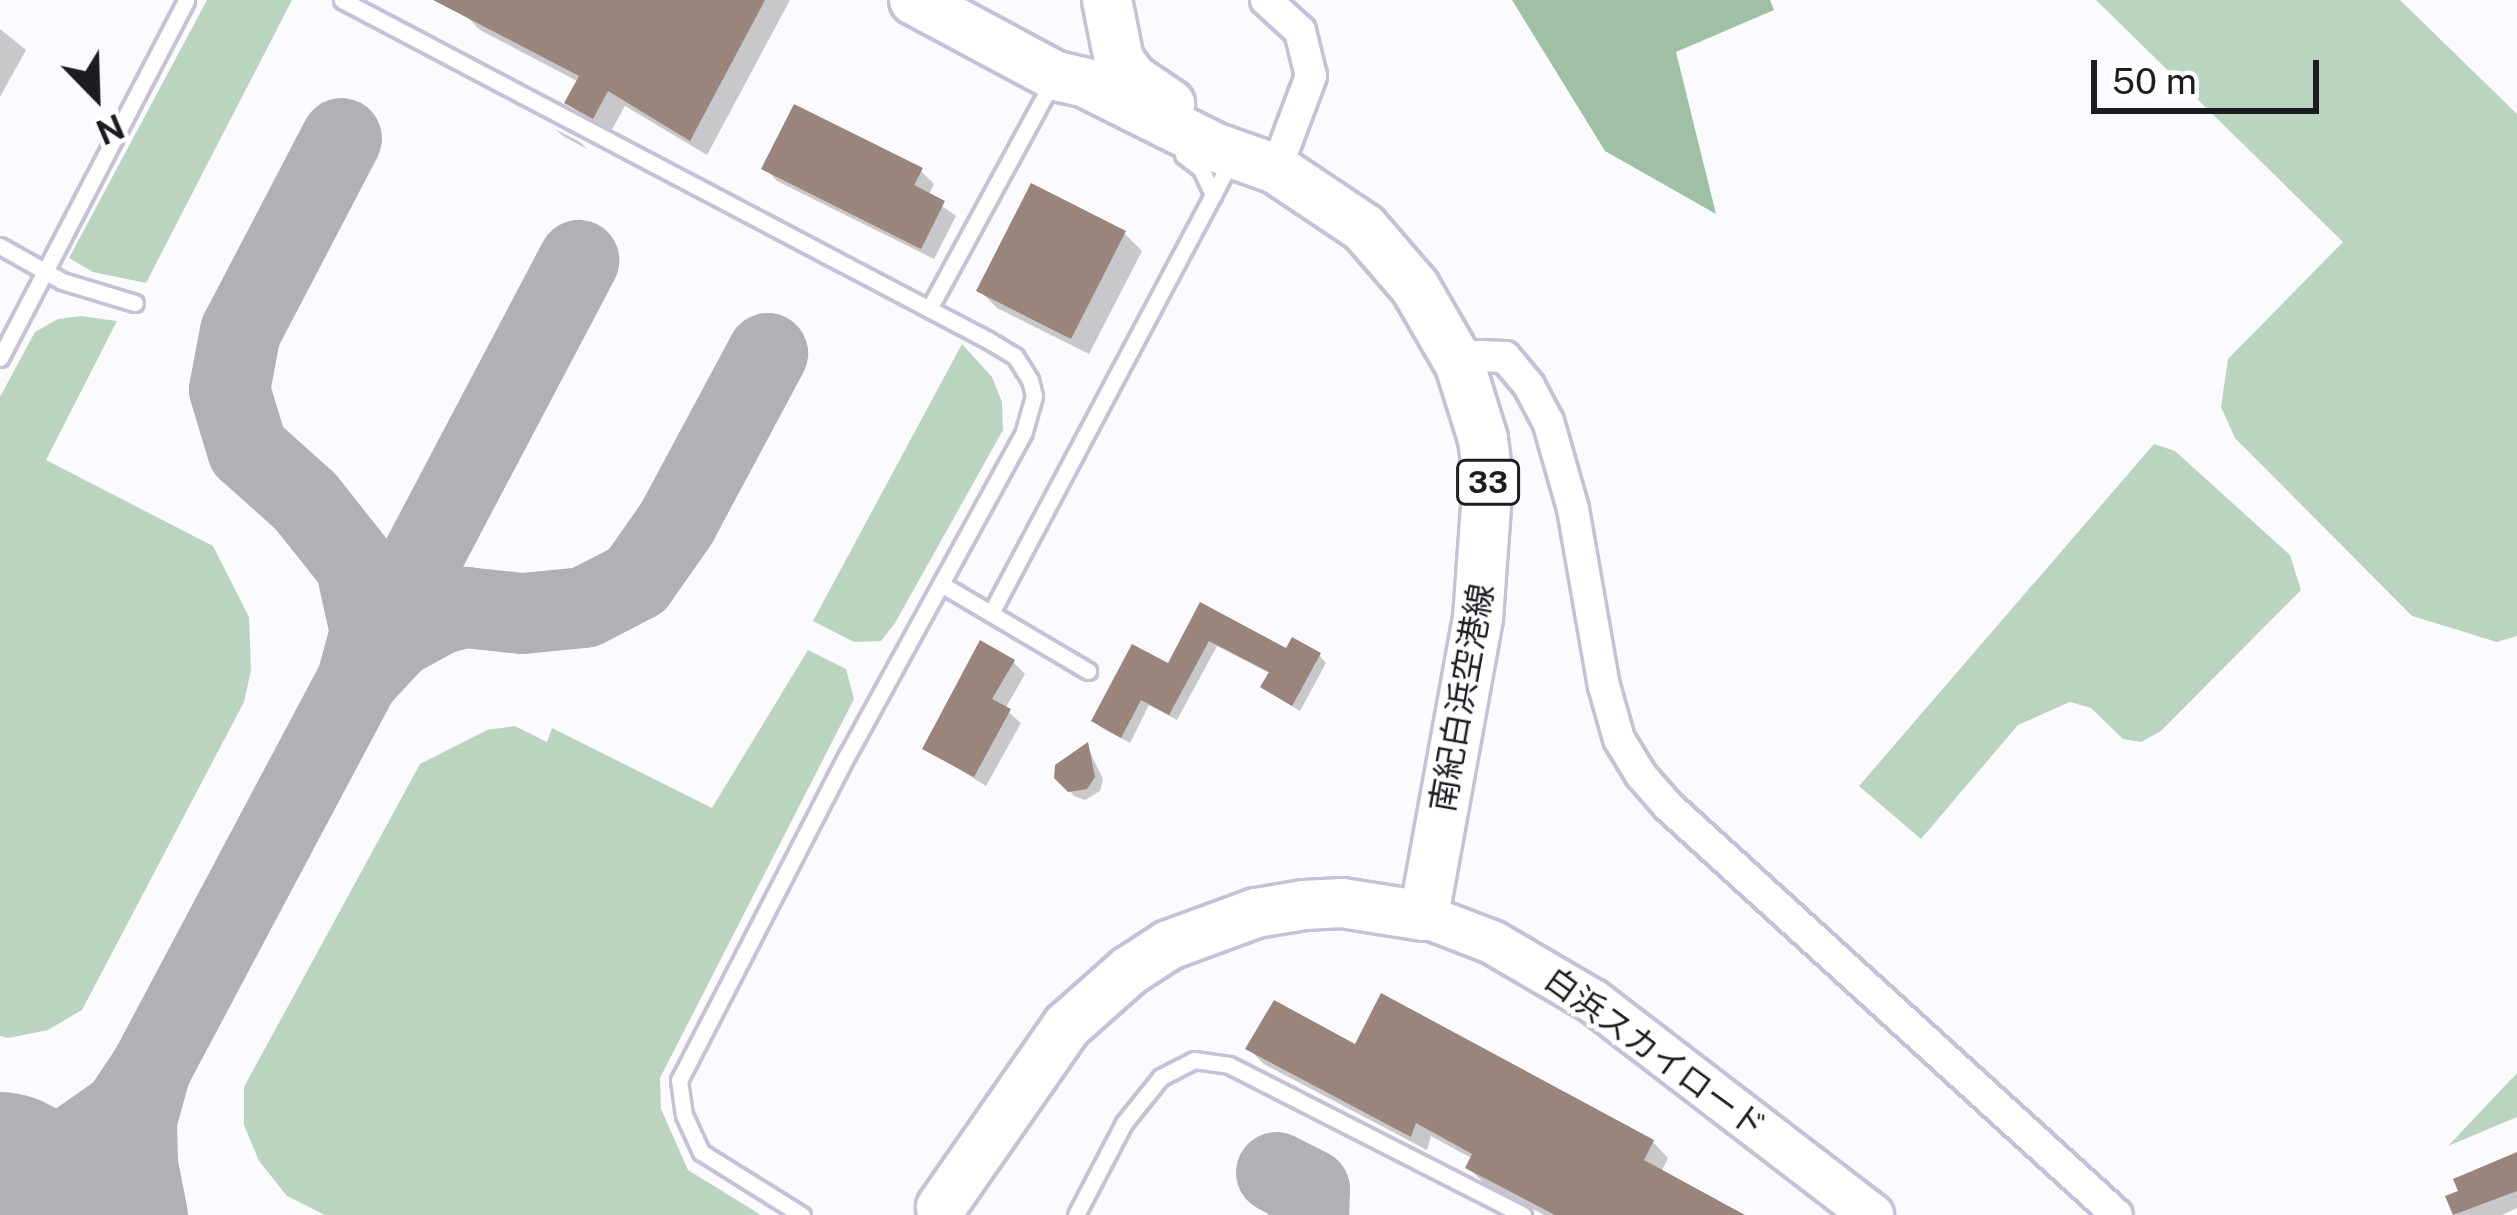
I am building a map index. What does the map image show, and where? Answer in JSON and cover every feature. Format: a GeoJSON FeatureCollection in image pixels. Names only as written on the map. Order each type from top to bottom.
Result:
{"type":"FeatureCollection","features":[{"type":"Feature","properties":{"kind":"main road","name":"南紀白浜空港線"},"geometry":{"type":"LineString","coordinates":[[914,0],[1056,76],[1086,83],[1214,147],[1256,160]]}},
{"type":"Feature","properties":{"kind":"main road"},"geometry":{"type":"LineString","coordinates":[[1056,76],[1082,25],[1080,0]]}},
{"type":"Feature","properties":{"kind":"main road","name":"南紀白浜空港線"},"geometry":{"type":"LineString","coordinates":[[1107,0],[1118,60],[1133,79],[1364,228],[1396,262],[1460,365],[1484,439],[1489,525],[1478,618],[1424,916]]}},
{"type":"Feature","properties":{"kind":"main road"},"geometry":{"type":"LineString","coordinates":[[951,1211],[1067,1026],[1129,970],[1210,928],[1304,905],[1384,907],[1424,916]]}},
{"type":"Feature","properties":{"kind":"street"},"geometry":{"type":"LineString","coordinates":[[1256,160],[1312,76],[1300,31],[1265,0]]}},
{"type":"Feature","properties":{"kind":"street"},"geometry":{"type":"LineString","coordinates":[[1460,365],[1480,356],[1505,357],[1529,386],[1548,422],[1574,509],[1604,686],[1619,739],[1641,775],[1685,822],[2117,1215]]}},
{"type":"Feature","properties":{"kind":"street","name":"白浜スカイロード"},"geometry":{"type":"LineString","coordinates":[[1424,916],[1492,942],[1592,1001],[1872,1215]]}},
{"type":"Feature","properties":{"kind":"lane"},"geometry":{"type":"LineString","coordinates":[[0,358],[187,0]]}},
{"type":"Feature","properties":{"kind":"lane"},"geometry":{"type":"LineString","coordinates":[[342,0],[1015,356],[1034,397],[1024,432],[679,1080],[684,1115],[701,1152],[802,1215]]}},
{"type":"Feature","properties":{"kind":"lane"},"geometry":{"type":"LineString","coordinates":[[929,309],[1056,76],[1150,136]]}},
{"type":"Feature","properties":{"kind":"lane"},"geometry":{"type":"LineString","coordinates":[[1168,147],[1201,169],[1213,195]]}},
{"type":"Feature","properties":{"kind":"lane"},"geometry":{"type":"LineString","coordinates":[[991,613],[1213,195],[1256,160]]}},
{"type":"Feature","properties":{"kind":"lane"},"geometry":{"type":"LineString","coordinates":[[0,246],[62,281],[136,303]]}},
{"type":"Feature","properties":{"kind":"lane"},"geometry":{"type":"LineString","coordinates":[[941,584],[1088,670]]}},
{"type":"Feature","properties":{"kind":"lane"},"geometry":{"type":"LineString","coordinates":[[1076,1215],[1124,1123],[1161,1077],[1194,1060],[1229,1065],[1523,1215]]}},
{"type":"Feature","properties":{"kind":"green space"},"geometry":{"type":"Polygon","coordinates":[[[207,0],[292,0],[146,283],[93,272],[69,258],[207,0]]]}},
{"type":"Feature","properties":{"kind":"green space"},"geometry":{"type":"Polygon","coordinates":[[[1512,0],[1770,0],[1774,10],[1676,52],[1716,214],[1605,151],[1512,0]]]}},
{"type":"Feature","properties":{"kind":"green space"},"geometry":{"type":"Polygon","coordinates":[[[2096,0],[2400,0],[2517,114],[2517,636],[2497,642],[2412,616],[2235,438],[2221,407],[2228,359],[2343,242],[2096,0]]]}},
{"type":"Feature","properties":{"kind":"green space"},"geometry":{"type":"Polygon","coordinates":[[[81,316],[117,321],[46,460],[213,546],[249,617],[251,670],[244,702],[82,1010],[48,1030],[8,1038],[0,1036],[0,397],[35,332],[58,319],[81,316]]]}},
{"type":"Feature","properties":{"kind":"green space"},"geometry":{"type":"Polygon","coordinates":[[[962,344],[992,377],[1002,402],[1003,430],[895,623],[881,641],[854,642],[813,621],[962,344]]]}},
{"type":"Feature","properties":{"kind":"green space"},"geometry":{"type":"Polygon","coordinates":[[[2154,444],[2175,451],[2290,555],[2301,590],[2161,731],[2141,742],[2123,739],[2091,708],[2070,702],[2018,725],[1921,839],[1859,786],[2154,444]]]}},
{"type":"Feature","properties":{"kind":"green space"},"geometry":{"type":"Polygon","coordinates":[[[808,650],[846,669],[854,699],[660,1078],[661,1109],[688,1170],[761,1215],[325,1215],[287,1196],[259,1161],[244,1125],[244,1087],[420,764],[487,730],[515,726],[547,742],[552,728],[712,808],[808,650]]]}},
{"type":"Feature","properties":{"kind":"green space"},"geometry":{"type":"Polygon","coordinates":[[[2517,1073],[2517,1117],[2448,1146],[2517,1073]]]}},
{"type":"Feature","properties":{"kind":"building"},"geometry":{"type":"Polygon","coordinates":[[[433,0],[765,0],[690,141],[608,91],[593,119],[564,103],[579,76],[433,0]]]}},
{"type":"Feature","properties":{"kind":"building"},"geometry":{"type":"Polygon","coordinates":[[[794,104],[923,168],[914,185],[945,201],[921,249],[761,169],[794,104]]]}},
{"type":"Feature","properties":{"kind":"building"},"geometry":{"type":"Polygon","coordinates":[[[1031,183],[1126,231],[1071,339],[976,291],[1031,183]]]}},
{"type":"Feature","properties":{"kind":"building"},"geometry":{"type":"Polygon","coordinates":[[[1200,602],[1286,648],[1292,637],[1321,653],[1292,706],[1260,687],[1269,672],[1209,641],[1169,715],[1141,700],[1121,738],[1091,721],[1132,644],[1168,663],[1200,602]]]}},
{"type":"Feature","properties":{"kind":"building"},"geometry":{"type":"Polygon","coordinates":[[[980,640],[1015,660],[992,699],[1011,709],[974,777],[922,749],[980,640]]]}},
{"type":"Feature","properties":{"kind":"building"},"geometry":{"type":"Polygon","coordinates":[[[1088,742],[1095,777],[1087,789],[1068,792],[1054,778],[1055,765],[1088,742]]]}},
{"type":"Feature","properties":{"kind":"building"},"geometry":{"type":"Polygon","coordinates":[[[1381,993],[1654,1140],[1644,1160],[1745,1215],[1555,1215],[1465,1168],[1472,1154],[1416,1123],[1411,1137],[1245,1049],[1274,1000],[1355,1044],[1381,993]]]}},
{"type":"Feature","properties":{"kind":"building"},"geometry":{"type":"Polygon","coordinates":[[[2517,1152],[2517,1191],[2453,1215],[2445,1196],[2458,1191],[2453,1179],[2517,1152]]]}},
{"type":"Feature","properties":{"kind":"taxiway"},"geometry":{"type":"LineString","coordinates":[[341,138],[240,331],[229,389],[247,449],[305,501],[355,564],[370,631],[357,679]]}},
{"type":"Feature","properties":{"kind":"taxiway"},"geometry":{"type":"LineString","coordinates":[[369,657],[578,260]]}},
{"type":"Feature","properties":{"kind":"taxiway"},"geometry":{"type":"LineString","coordinates":[[0,1164],[30,1161],[75,1144],[122,1111],[150,1069],[357,679],[395,638],[438,614],[465,607],[522,613],[584,607],[636,580],[676,523],[767,353]]}},
{"type":"Feature","properties":{"kind":"taxiway"},"geometry":{"type":"LineString","coordinates":[[147,1215],[137,1164],[136,1120],[150,1069]]}},
{"type":"Feature","properties":{"kind":"taxiway"},"geometry":{"type":"LineString","coordinates":[[1276,1172],[1309,1189],[1308,1215]]}},
{"type":"Feature","properties":{"kind":"runway"},"geometry":{"type":"LineString","coordinates":[[0,1194],[40,1215]]}}]}
